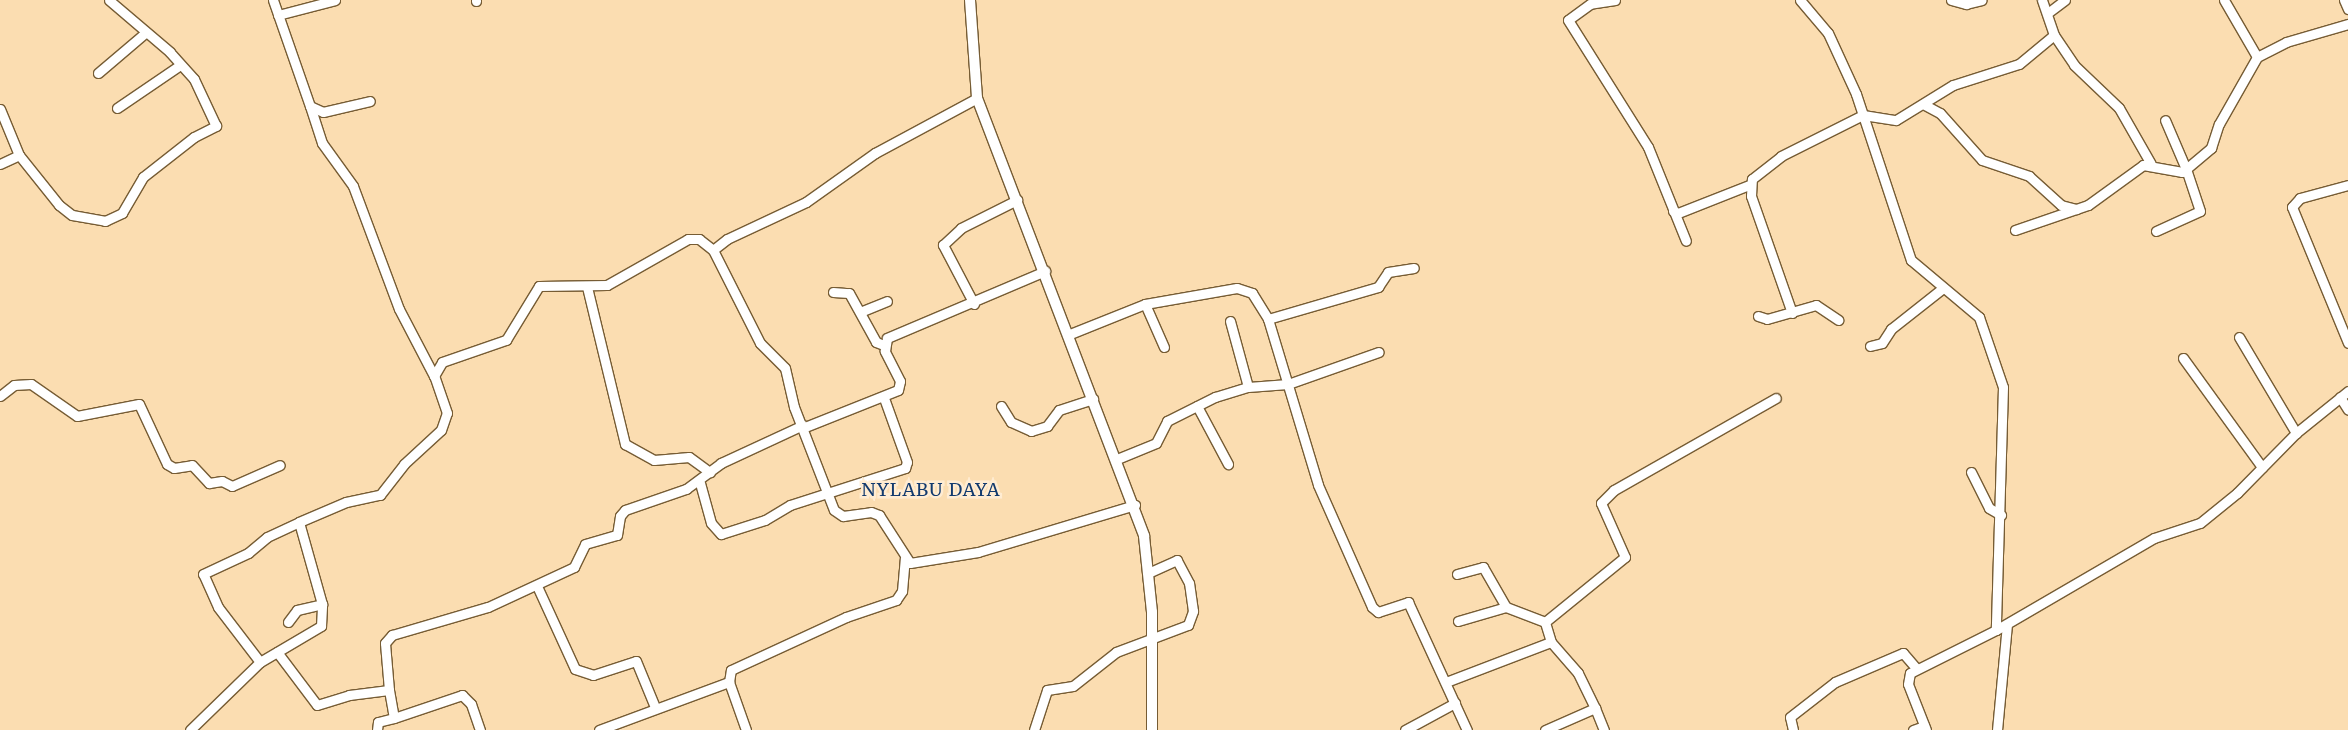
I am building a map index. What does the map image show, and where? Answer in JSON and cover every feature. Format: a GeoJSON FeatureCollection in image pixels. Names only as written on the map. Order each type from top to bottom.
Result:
{"type":"FeatureCollection","features":[{"type":"Feature","properties":{"kind":"street"},"geometry":{"type":"LineString","coordinates":[[0,109],[19,155],[72,215],[115,219],[129,205],[143,177],[194,137],[216,126],[194,79],[109,0]]}},
{"type":"Feature","properties":{"kind":"street"},"geometry":{"type":"LineString","coordinates":[[260,662],[218,608],[203,574],[248,553],[267,537],[299,522],[386,490],[404,464],[447,420],[434,376],[399,309],[353,186],[322,143],[273,0]]}},
{"type":"Feature","properties":{"kind":"street"},"geometry":{"type":"LineString","coordinates":[[278,15],[335,0]]}},
{"type":"Feature","properties":{"kind":"street"},"geometry":{"type":"LineString","coordinates":[[970,0],[977,98],[1046,271],[1093,399],[1135,505],[1148,573],[1152,641],[1152,730]]}},
{"type":"Feature","properties":{"kind":"street"},"geometry":{"type":"LineString","coordinates":[[1614,0],[1590,4],[1568,20],[1643,138],[1686,241]]}},
{"type":"Feature","properties":{"kind":"street"},"geometry":{"type":"LineString","coordinates":[[1800,0],[1828,34],[1863,115],[1902,243],[1921,273],[1979,317],[2003,388],[2001,515],[1996,630]]}},
{"type":"Feature","properties":{"kind":"street"},"geometry":{"type":"LineString","coordinates":[[1951,0],[1966,4],[1982,0]]}},
{"type":"Feature","properties":{"kind":"street"},"geometry":{"type":"LineString","coordinates":[[2042,0],[2049,12],[2054,35],[2074,65],[2119,108],[2151,164]]}},
{"type":"Feature","properties":{"kind":"street"},"geometry":{"type":"LineString","coordinates":[[2049,12],[2065,0]]}},
{"type":"Feature","properties":{"kind":"street"},"geometry":{"type":"LineString","coordinates":[[2224,0],[2257,57]]}},
{"type":"Feature","properties":{"kind":"street"},"geometry":{"type":"LineString","coordinates":[[2344,0],[2348,8]]}},
{"type":"Feature","properties":{"kind":"street"},"geometry":{"type":"LineString","coordinates":[[2015,230],[2076,210],[2101,198],[2139,167],[2151,164],[2180,173],[2211,148],[2219,124],[2257,57],[2292,40],[2348,24]]}},
{"type":"Feature","properties":{"kind":"street"},"geometry":{"type":"LineString","coordinates":[[98,73],[145,33]]}},
{"type":"Feature","properties":{"kind":"street"},"geometry":{"type":"LineString","coordinates":[[1673,210],[1678,213],[1750,185],[1782,156],[1863,115],[1892,121],[1953,85],[2011,68],[2054,35]]}},
{"type":"Feature","properties":{"kind":"street"},"geometry":{"type":"LineString","coordinates":[[117,108],[180,65]]}},
{"type":"Feature","properties":{"kind":"street"},"geometry":{"type":"LineString","coordinates":[[713,250],[727,239],[806,202],[875,153],[977,98]]}},
{"type":"Feature","properties":{"kind":"street"},"geometry":{"type":"LineString","coordinates":[[310,106],[323,112],[370,102]]}},
{"type":"Feature","properties":{"kind":"street"},"geometry":{"type":"LineString","coordinates":[[1923,104],[1940,113],[1982,160],[2029,176],[2061,205],[2076,210]]}},
{"type":"Feature","properties":{"kind":"street"},"geometry":{"type":"LineString","coordinates":[[2156,231],[2200,211],[2186,169],[2170,141],[2165,120]]}},
{"type":"Feature","properties":{"kind":"street"},"geometry":{"type":"LineString","coordinates":[[0,164],[19,155]]}},
{"type":"Feature","properties":{"kind":"street"},"geometry":{"type":"LineString","coordinates":[[2348,184],[2300,198],[2292,207],[2348,343]]}},
{"type":"Feature","properties":{"kind":"street"},"geometry":{"type":"LineString","coordinates":[[1750,185],[1792,313]]}},
{"type":"Feature","properties":{"kind":"street"},"geometry":{"type":"LineString","coordinates":[[974,304],[943,245],[961,228],[1017,200]]}},
{"type":"Feature","properties":{"kind":"street"},"geometry":{"type":"LineString","coordinates":[[434,376],[446,359],[506,340],[539,286],[587,287],[607,285],[688,239],[699,239],[713,250],[760,342],[785,368],[794,407],[804,426],[827,496],[844,516],[871,512],[880,515],[905,558],[916,565],[978,552],[1135,505]]}},
{"type":"Feature","properties":{"kind":"street"},"geometry":{"type":"LineString","coordinates":[[1268,319],[1378,286],[1388,272],[1414,268]]}},
{"type":"Feature","properties":{"kind":"street"},"geometry":{"type":"LineString","coordinates":[[884,345],[900,332],[974,304],[1046,271]]}},
{"type":"Feature","properties":{"kind":"street"},"geometry":{"type":"LineString","coordinates":[[587,287],[622,439],[654,460],[689,457],[710,472]]}},
{"type":"Feature","properties":{"kind":"street"},"geometry":{"type":"LineString","coordinates":[[1070,334],[1146,304],[1244,288],[1252,293],[1268,319],[1318,485],[1372,606],[1382,611],[1407,601],[1467,730]]}},
{"type":"Feature","properties":{"kind":"street"},"geometry":{"type":"LineString","coordinates":[[1870,346],[1882,343],[1891,329],[1943,288]]}},
{"type":"Feature","properties":{"kind":"street"},"geometry":{"type":"LineString","coordinates":[[394,718],[389,690],[385,643],[392,635],[488,607],[537,586],[574,567],[585,544],[617,535],[625,510],[700,483],[710,472],[756,444],[884,398],[900,386],[884,345],[876,342],[849,292],[833,292]]}},
{"type":"Feature","properties":{"kind":"street"},"geometry":{"type":"LineString","coordinates":[[860,312],[887,301]]}},
{"type":"Feature","properties":{"kind":"street"},"geometry":{"type":"LineString","coordinates":[[1146,304],[1164,347]]}},
{"type":"Feature","properties":{"kind":"street"},"geometry":{"type":"LineString","coordinates":[[1758,316],[1768,319],[1816,305],[1838,320]]}},
{"type":"Feature","properties":{"kind":"street"},"geometry":{"type":"LineString","coordinates":[[1230,322],[1248,387]]}},
{"type":"Feature","properties":{"kind":"street"},"geometry":{"type":"LineString","coordinates":[[2239,337],[2296,433]]}},
{"type":"Feature","properties":{"kind":"street"},"geometry":{"type":"LineString","coordinates":[[1117,459],[1156,443],[1162,426],[1197,406],[1248,387],[1288,384],[1378,352]]}},
{"type":"Feature","properties":{"kind":"street"},"geometry":{"type":"LineString","coordinates":[[2183,358],[2262,466]]}},
{"type":"Feature","properties":{"kind":"street"},"geometry":{"type":"LineString","coordinates":[[0,396],[14,385],[31,384],[77,416],[139,404],[167,464],[174,468],[192,465],[208,483],[222,481],[232,486],[280,464]]}},
{"type":"Feature","properties":{"kind":"street"},"geometry":{"type":"LineString","coordinates":[[1913,730],[1925,728],[1907,679],[1918,670],[1996,630],[2154,538],[2194,527],[2296,433],[2348,392]]}},
{"type":"Feature","properties":{"kind":"street"},"geometry":{"type":"LineString","coordinates":[[2340,397],[2348,410]]}},
{"type":"Feature","properties":{"kind":"street"},"geometry":{"type":"LineString","coordinates":[[700,483],[711,523],[719,534],[765,520],[790,505],[827,496],[906,467],[884,398]]}},
{"type":"Feature","properties":{"kind":"street"},"geometry":{"type":"LineString","coordinates":[[1545,622],[1625,557],[1601,506],[1614,490],[1776,398]]}},
{"type":"Feature","properties":{"kind":"street"},"geometry":{"type":"LineString","coordinates":[[1001,406],[1011,422],[1032,431],[1047,426],[1059,410],[1093,399]]}},
{"type":"Feature","properties":{"kind":"street"},"geometry":{"type":"LineString","coordinates":[[1197,406],[1228,464]]}},
{"type":"Feature","properties":{"kind":"street"},"geometry":{"type":"LineString","coordinates":[[1971,472],[1989,508],[2001,515]]}},
{"type":"Feature","properties":{"kind":"street"},"geometry":{"type":"LineString","coordinates":[[190,730],[260,662],[321,626],[322,604],[299,522]]}},
{"type":"Feature","properties":{"kind":"street"},"geometry":{"type":"LineString","coordinates":[[746,730],[729,682],[735,668],[896,600],[902,591],[905,558]]}},
{"type":"Feature","properties":{"kind":"street"},"geometry":{"type":"LineString","coordinates":[[1034,730],[1047,690],[1073,686],[1116,652],[1152,641],[1188,625],[1193,610],[1189,584],[1177,560],[1148,573]]}},
{"type":"Feature","properties":{"kind":"street"},"geometry":{"type":"LineString","coordinates":[[1457,574],[1483,567],[1506,607]]}},
{"type":"Feature","properties":{"kind":"street"},"geometry":{"type":"LineString","coordinates":[[537,586],[575,669],[593,675],[636,661],[655,707]]}},
{"type":"Feature","properties":{"kind":"street"},"geometry":{"type":"LineString","coordinates":[[288,622],[297,610],[322,604]]}},
{"type":"Feature","properties":{"kind":"street"},"geometry":{"type":"LineString","coordinates":[[1458,621],[1506,607],[1545,622]]}},
{"type":"Feature","properties":{"kind":"street"},"geometry":{"type":"LineString","coordinates":[[1545,622],[1551,642],[1578,673],[1604,730]]}},
{"type":"Feature","properties":{"kind":"street"},"geometry":{"type":"LineString","coordinates":[[1997,730],[2006,624]]}},
{"type":"Feature","properties":{"kind":"street"},"geometry":{"type":"LineString","coordinates":[[1446,682],[1551,642]]}},
{"type":"Feature","properties":{"kind":"street"},"geometry":{"type":"LineString","coordinates":[[277,652],[317,705],[348,695],[389,690]]}},
{"type":"Feature","properties":{"kind":"street"},"geometry":{"type":"LineString","coordinates":[[1793,730],[1790,717],[1835,682],[1903,653],[1918,670]]}},
{"type":"Feature","properties":{"kind":"street"},"geometry":{"type":"LineString","coordinates":[[599,730],[655,707],[729,682]]}},
{"type":"Feature","properties":{"kind":"street"},"geometry":{"type":"LineString","coordinates":[[377,730],[378,722],[462,695],[471,704],[480,730]]}},
{"type":"Feature","properties":{"kind":"street"},"geometry":{"type":"LineString","coordinates":[[1405,730],[1455,703]]}},
{"type":"Feature","properties":{"kind":"street"},"geometry":{"type":"LineString","coordinates":[[1544,730],[1595,708]]}},
{"type":"Feature","properties":{"kind":"district","name":"NYLABU DAYA"},"geometry":{"type":"Point","coordinates":[931,490]}}]}
